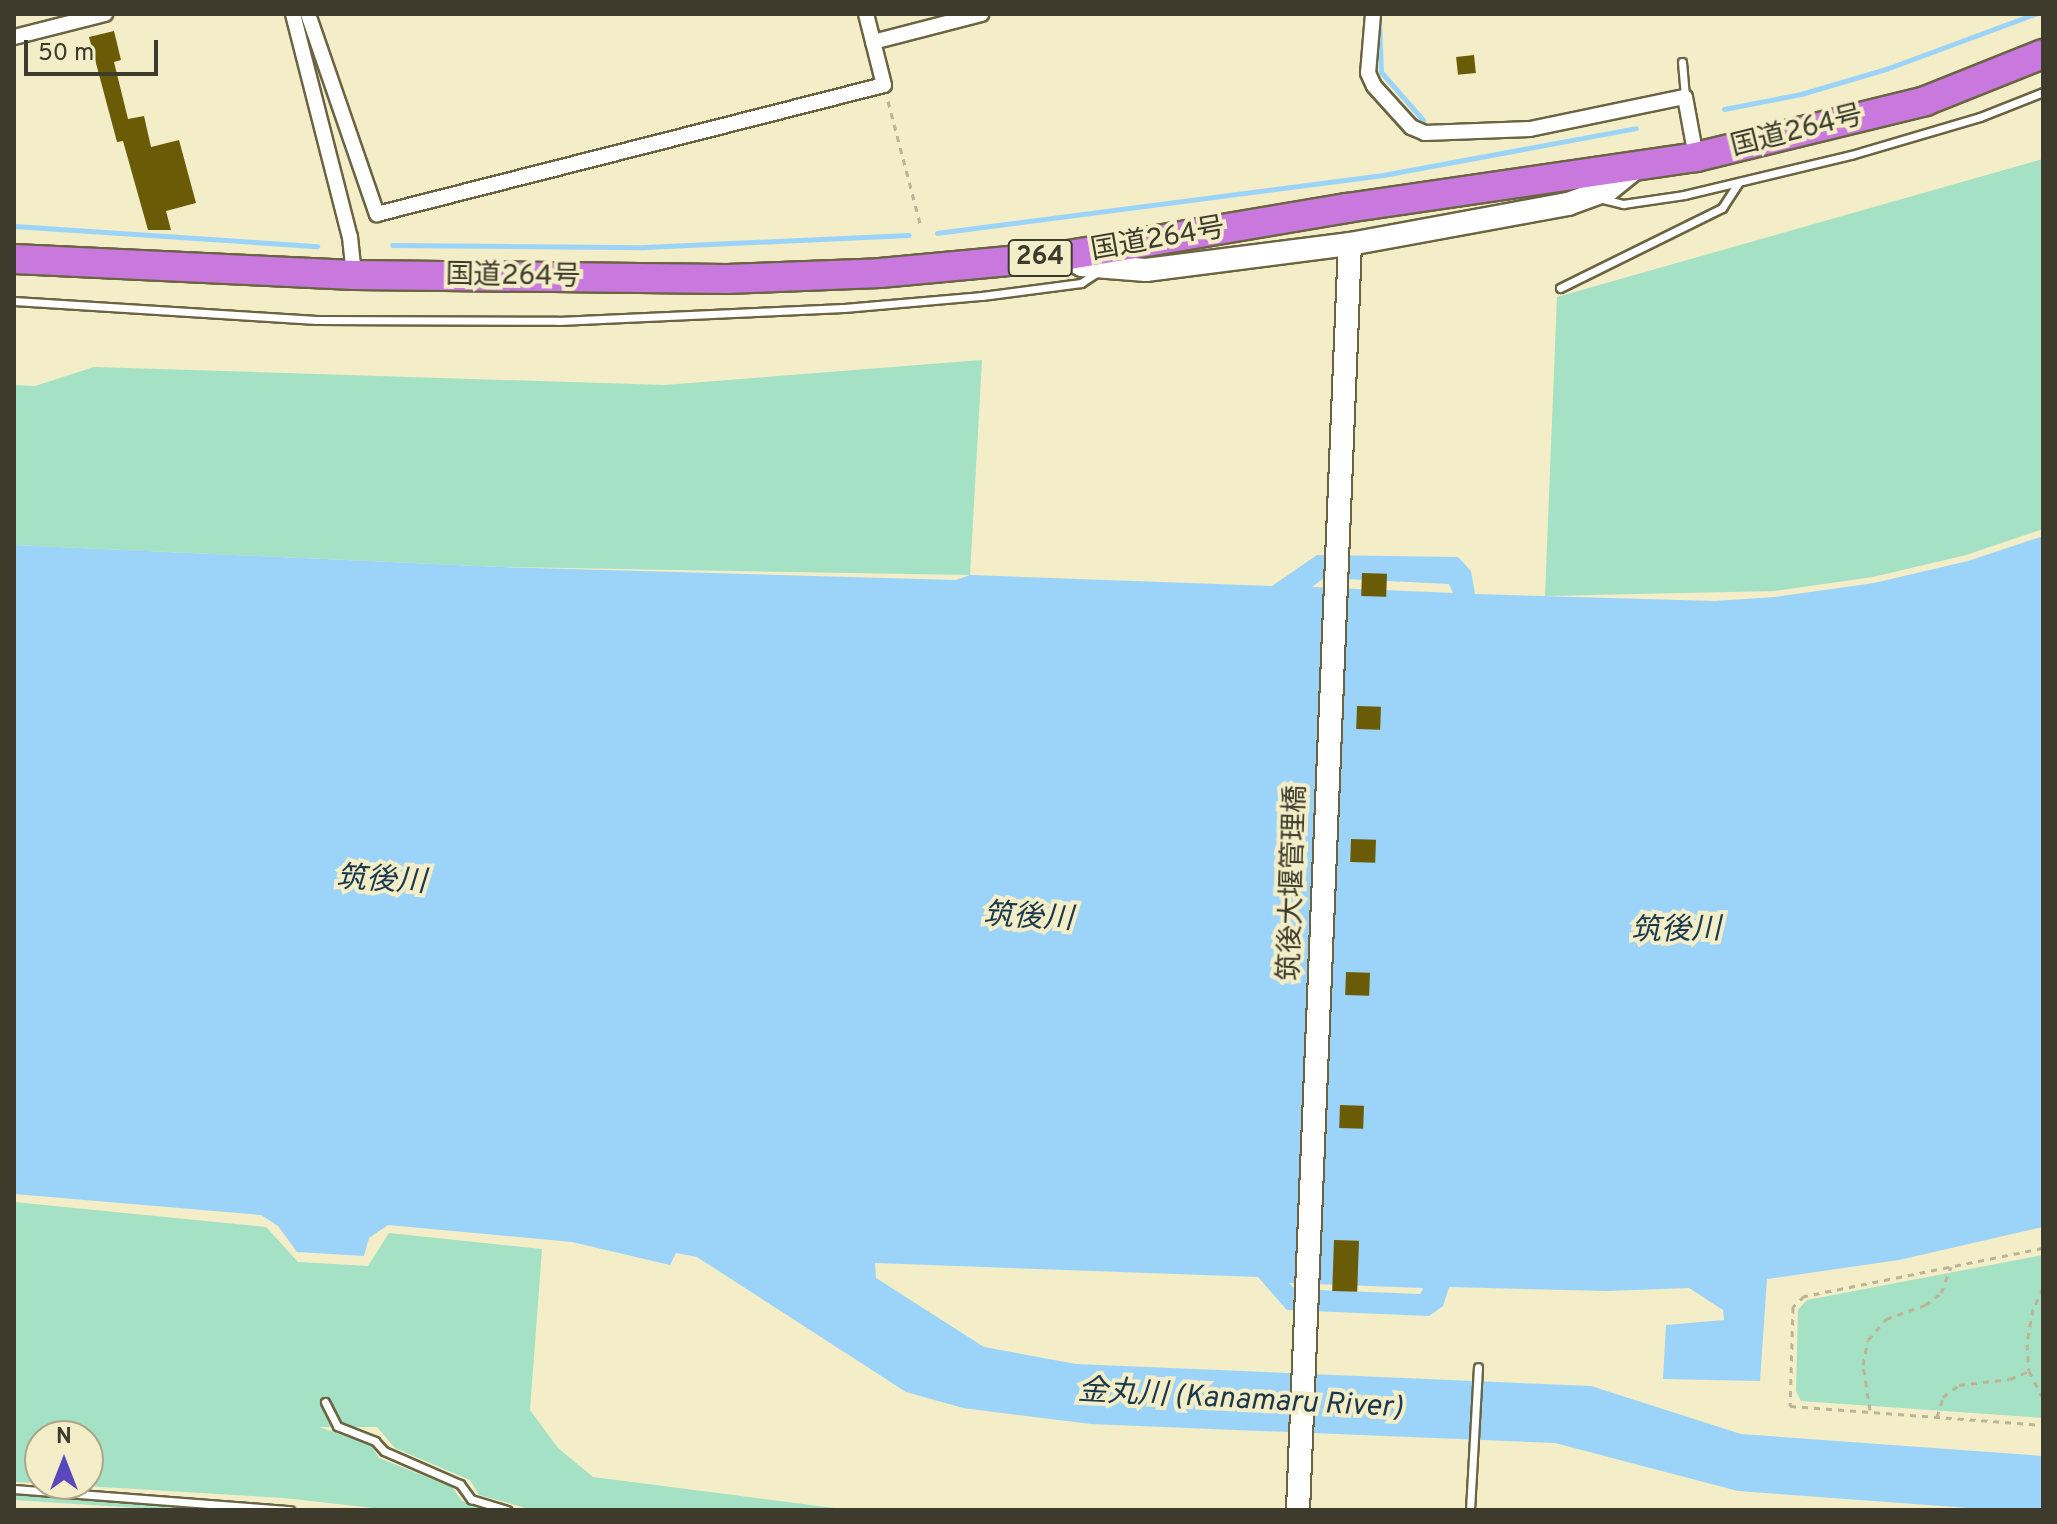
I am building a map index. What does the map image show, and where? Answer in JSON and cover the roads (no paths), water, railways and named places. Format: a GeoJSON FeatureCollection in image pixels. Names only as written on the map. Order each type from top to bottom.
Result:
{"type":"FeatureCollection","features":[{"type":"Feature","properties":{"kind":"highway","name":"国道264号"},"geometry":{"type":"LineString","coordinates":[[14,259],[354,275],[727,279],[880,273],[1063,256],[1347,208],[1696,157],[1925,101],[2043,54]]}},
{"type":"Feature","properties":{"kind":"street"},"geometry":{"type":"LineString","coordinates":[[14,37],[105,14]]}},
{"type":"Feature","properties":{"kind":"street"},"geometry":{"type":"LineString","coordinates":[[293,14],[350,237],[354,275]]}},
{"type":"Feature","properties":{"kind":"street"},"geometry":{"type":"LineString","coordinates":[[308,14],[377,214],[884,85],[866,14]]}},
{"type":"Feature","properties":{"kind":"street"},"geometry":{"type":"LineString","coordinates":[[873,42],[981,14]]}},
{"type":"Feature","properties":{"kind":"street"},"geometry":{"type":"LineString","coordinates":[[1373,14],[1368,73],[1374,86],[1411,127],[1425,133],[1530,129],[1685,97],[1696,157]]}},
{"type":"Feature","properties":{"kind":"street"},"geometry":{"type":"LineString","coordinates":[[1063,256],[1082,265],[1146,270],[1350,251],[1531,212],[1589,196],[1609,189],[1637,166]]}},
{"type":"Feature","properties":{"kind":"street","name":"筑後大堰管理橋"},"geometry":{"type":"LineString","coordinates":[[1298,1510],[1350,251]]}},
{"type":"Feature","properties":{"kind":"lane"},"geometry":{"type":"LineString","coordinates":[[1682,62],[1685,97]]}},
{"type":"Feature","properties":{"kind":"lane"},"geometry":{"type":"LineString","coordinates":[[1589,196],[1623,204],[1739,182],[1851,155],[1980,117],[2043,92]]}},
{"type":"Feature","properties":{"kind":"lane"},"geometry":{"type":"LineString","coordinates":[[1560,288],[1722,208],[1739,182]]}},
{"type":"Feature","properties":{"kind":"lane"},"geometry":{"type":"LineString","coordinates":[[14,301],[316,320],[558,321],[691,317],[844,308],[995,294],[1081,283],[1095,277],[1104,268]]}},
{"type":"Feature","properties":{"kind":"lane"},"geometry":{"type":"LineString","coordinates":[[1470,1510],[1478,1367]]}},
{"type":"Feature","properties":{"kind":"lane"},"geometry":{"type":"LineString","coordinates":[[325,1402],[337,1426],[375,1441],[384,1451],[460,1484],[471,1499],[507,1510]]}},
{"type":"Feature","properties":{"kind":"lane"},"geometry":{"type":"LineString","coordinates":[[14,1489],[290,1510]]}},
{"type":"Feature","properties":{"kind":"water"},"geometry":{"type":"Polygon","coordinates":[[[2043,536],[2043,1227],[1899,1260],[1767,1279],[1760,1381],[1663,1379],[1666,1325],[1724,1320],[1723,1310],[1689,1288],[1607,1291],[1449,1287],[1443,1306],[1429,1316],[1287,1310],[1258,1277],[875,1263],[876,1278],[984,1347],[1076,1364],[1591,1386],[1741,1434],[2043,1456],[2043,1510],[1996,1510],[1738,1491],[1555,1443],[1091,1424],[963,1408],[906,1392],[697,1257],[676,1253],[670,1265],[572,1242],[388,1225],[369,1238],[364,1256],[297,1252],[278,1226],[261,1215],[14,1194],[14,545],[501,567],[956,580],[970,575],[1272,586],[1317,555],[1458,557],[1471,571],[1475,594],[1715,601],[1775,597],[1874,583],[1968,561],[2043,536]],[[1324,578],[1312,587],[1453,593],[1449,584],[1324,578]],[[1289,1283],[1295,1289],[1420,1294],[1423,1289],[1422,1288],[1289,1283]]]}},
{"type":"Feature","properties":{"kind":"waterway"},"geometry":{"type":"LineString","coordinates":[[1724,109],[1801,94],[1886,69],[2035,14]]}},
{"type":"Feature","properties":{"kind":"waterway"},"geometry":{"type":"LineString","coordinates":[[1379,21],[1381,72],[1423,120]]}},
{"type":"Feature","properties":{"kind":"waterway"},"geometry":{"type":"LineString","coordinates":[[937,233],[1383,175],[1636,128]]}},
{"type":"Feature","properties":{"kind":"waterway"},"geometry":{"type":"LineString","coordinates":[[14,226],[317,246]]}},
{"type":"Feature","properties":{"kind":"waterway"},"geometry":{"type":"LineString","coordinates":[[392,245],[645,247],[909,235]]}},
{"type":"Feature","properties":{"kind":"water label","name":"筑後川"},"geometry":{"type":"Point","coordinates":[381,882]}},
{"type":"Feature","properties":{"kind":"water label","name":"筑後川"},"geometry":{"type":"Point","coordinates":[1028,919]}},
{"type":"Feature","properties":{"kind":"water label","name":"筑後川"},"geometry":{"type":"Point","coordinates":[1676,932]}},
{"type":"Feature","properties":{"kind":"water label","name":"金丸川 (Kanamaru River)"},"geometry":{"type":"Point","coordinates":[1240,1401]}}]}
